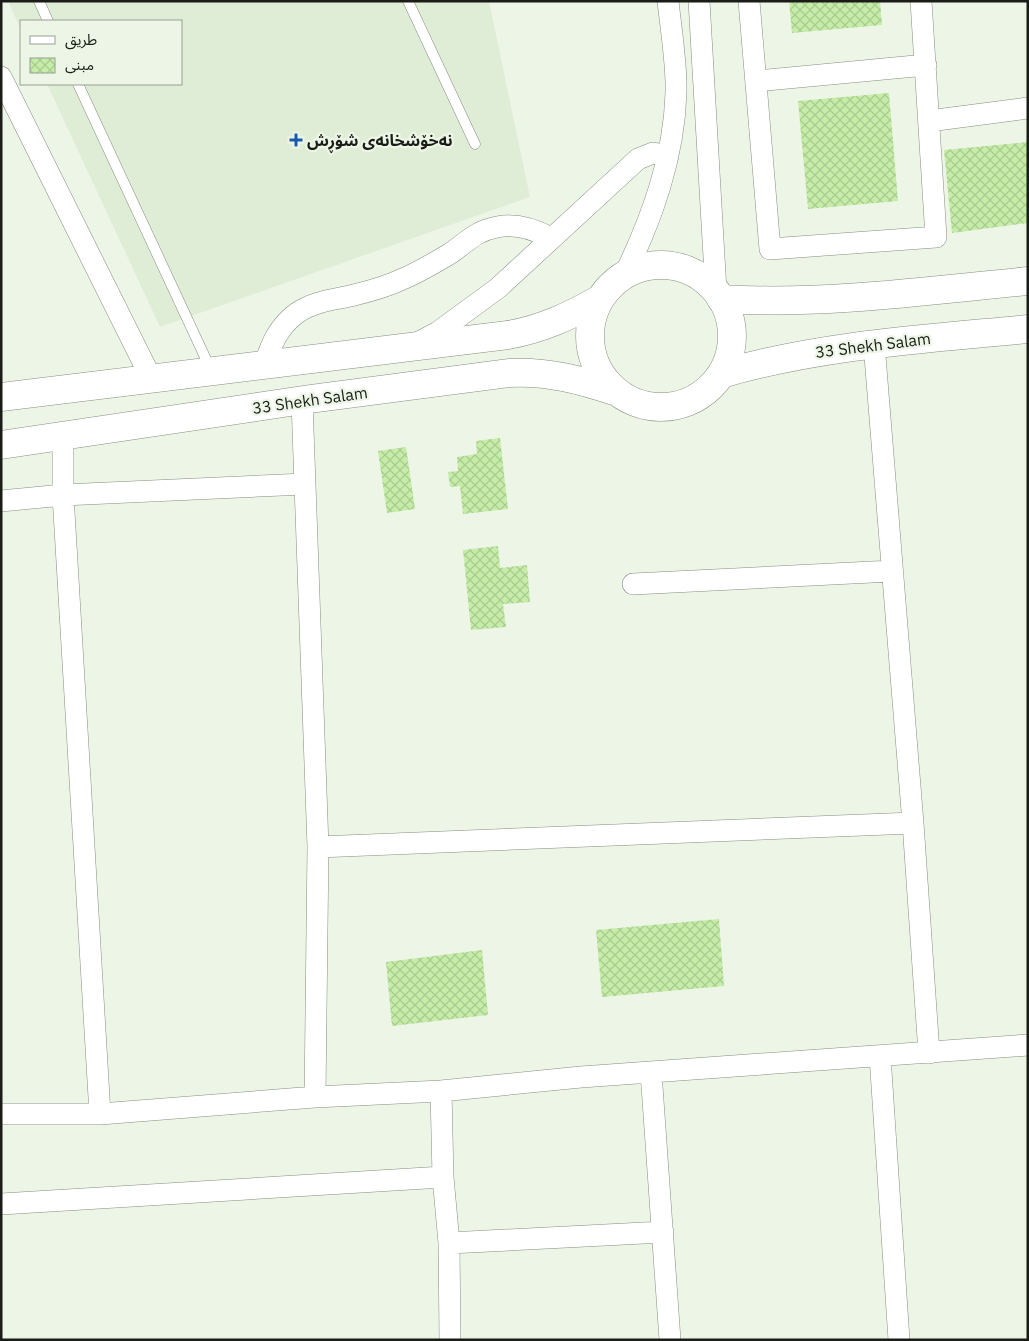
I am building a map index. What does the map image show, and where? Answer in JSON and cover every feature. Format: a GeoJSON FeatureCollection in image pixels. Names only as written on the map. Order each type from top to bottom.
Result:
{"type":"FeatureCollection","features":[{"type":"Feature","properties":{"kind":"main road","name":"33 Shekh Salam"},"geometry":{"type":"LineString","coordinates":[[1,445],[302,401],[528,372],[551,374],[584,381],[617,392],[631,401],[648,406],[664,407],[681,404],[696,397],[710,387],[721,374],[731,344],[731,328],[728,313],[718,295],[703,280],[689,271],[673,266],[656,265],[639,268],[610,286],[600,299],[593,315],[590,332],[591,349],[600,373],[617,392]]}},
{"type":"Feature","properties":{"kind":"main road"},"geometry":{"type":"LineString","coordinates":[[718,295],[774,301],[827,300],[1028,281]]}},
{"type":"Feature","properties":{"kind":"main road","name":"33 Shekh Salam"},"geometry":{"type":"LineString","coordinates":[[1,397],[410,346],[508,336],[527,332],[572,316],[600,299]]}},
{"type":"Feature","properties":{"kind":"main road","name":"33 Shekh Salam"},"geometry":{"type":"LineString","coordinates":[[721,374],[770,360],[821,350],[1028,329]]}},
{"type":"Feature","properties":{"kind":"street"},"geometry":{"type":"LineString","coordinates":[[624,276],[651,217],[661,187],[674,125],[676,91],[668,1]]}},
{"type":"Feature","properties":{"kind":"street"},"geometry":{"type":"LineString","coordinates":[[699,1],[718,295]]}},
{"type":"Feature","properties":{"kind":"street"},"geometry":{"type":"LineString","coordinates":[[749,1],[770,249],[936,238],[921,1]]}},
{"type":"Feature","properties":{"kind":"street"},"geometry":{"type":"LineString","coordinates":[[757,81],[926,65]]}},
{"type":"Feature","properties":{"kind":"street"},"geometry":{"type":"LineString","coordinates":[[1,77],[151,378]]}},
{"type":"Feature","properties":{"kind":"street"},"geometry":{"type":"LineString","coordinates":[[929,121],[1028,108]]}},
{"type":"Feature","properties":{"kind":"street"},"geometry":{"type":"LineString","coordinates":[[674,125],[706,122]]}},
{"type":"Feature","properties":{"kind":"street"},"geometry":{"type":"LineString","coordinates":[[410,346],[438,332],[498,288],[638,159],[653,153],[668,156]]}},
{"type":"Feature","properties":{"kind":"street"},"geometry":{"type":"LineString","coordinates":[[265,364],[269,349],[276,335],[297,313],[311,305],[379,288],[404,278],[429,266],[452,252],[474,235],[486,229],[499,226],[520,227],[539,232],[551,238]]}},
{"type":"Feature","properties":{"kind":"street"},"geometry":{"type":"LineString","coordinates":[[874,344],[913,823],[929,1053]]}},
{"type":"Feature","properties":{"kind":"street"},"geometry":{"type":"LineString","coordinates":[[302,401],[318,847],[315,1097]]}},
{"type":"Feature","properties":{"kind":"street"},"geometry":{"type":"LineString","coordinates":[[63,437],[63,495],[100,1114]]}},
{"type":"Feature","properties":{"kind":"street"},"geometry":{"type":"LineString","coordinates":[[1,501],[63,495],[304,484]]}},
{"type":"Feature","properties":{"kind":"street"},"geometry":{"type":"LineString","coordinates":[[633,584],[892,571]]}},
{"type":"Feature","properties":{"kind":"street"},"geometry":{"type":"LineString","coordinates":[[318,847],[913,823]]}},
{"type":"Feature","properties":{"kind":"street"},"geometry":{"type":"LineString","coordinates":[[1,1114],[100,1114],[315,1097],[441,1091],[581,1077],[1028,1045]]}},
{"type":"Feature","properties":{"kind":"street"},"geometry":{"type":"LineString","coordinates":[[880,1056],[898,1340]]}},
{"type":"Feature","properties":{"kind":"street"},"geometry":{"type":"LineString","coordinates":[[651,1072],[670,1340]]}},
{"type":"Feature","properties":{"kind":"street"},"geometry":{"type":"LineString","coordinates":[[441,1091],[443,1177],[449,1243],[450,1340]]}},
{"type":"Feature","properties":{"kind":"street"},"geometry":{"type":"LineString","coordinates":[[1,1204],[443,1177]]}},
{"type":"Feature","properties":{"kind":"street"},"geometry":{"type":"LineString","coordinates":[[449,1243],[663,1232]]}},
{"type":"Feature","properties":{"kind":"lane"},"geometry":{"type":"LineString","coordinates":[[39,1],[48,20]]}},
{"type":"Feature","properties":{"kind":"lane"},"geometry":{"type":"LineString","coordinates":[[408,1],[475,144]]}},
{"type":"Feature","properties":{"kind":"lane"},"geometry":{"type":"LineString","coordinates":[[78,85],[212,371]]}},
{"type":"Feature","properties":{"kind":"shaded area","name":"نەخۆشخانەی شۆڕش"},"geometry":{"type":"Polygon","coordinates":[[[8,1],[489,1],[530,197],[160,327],[47,85],[182,85],[182,20],[20,20],[20,28],[8,1]]]}},
{"type":"Feature","properties":{"kind":"building"},"geometry":{"type":"Polygon","coordinates":[[[789,1],[880,1],[882,25],[792,33],[789,1]]]}},
{"type":"Feature","properties":{"kind":"building"},"geometry":{"type":"Polygon","coordinates":[[[889,93],[898,201],[808,209],[798,101],[889,93]]]}},
{"type":"Feature","properties":{"kind":"building"},"geometry":{"type":"Polygon","coordinates":[[[1028,142],[1028,223],[952,233],[944,150],[1028,142]]]}},
{"type":"Feature","properties":{"kind":"building"},"geometry":{"type":"Polygon","coordinates":[[[500,438],[508,509],[463,514],[460,486],[450,487],[448,472],[458,471],[457,457],[477,454],[476,441],[500,438]]]}},
{"type":"Feature","properties":{"kind":"building"},"geometry":{"type":"Polygon","coordinates":[[[406,447],[415,509],[387,513],[378,451],[406,447]]]}},
{"type":"Feature","properties":{"kind":"building"},"geometry":{"type":"Polygon","coordinates":[[[498,546],[500,568],[527,565],[530,602],[503,604],[506,627],[471,630],[463,550],[498,546]]]}},
{"type":"Feature","properties":{"kind":"building"},"geometry":{"type":"Polygon","coordinates":[[[719,919],[724,986],[602,997],[596,930],[719,919]]]}},
{"type":"Feature","properties":{"kind":"building"},"geometry":{"type":"Polygon","coordinates":[[[482,950],[488,1015],[392,1026],[386,962],[482,950]]]}},
{"type":"Feature","properties":{"kind":"place","name":"نەخۆشخانەی شۆڕش"},"geometry":{"type":"Point","coordinates":[296,140]}}]}
